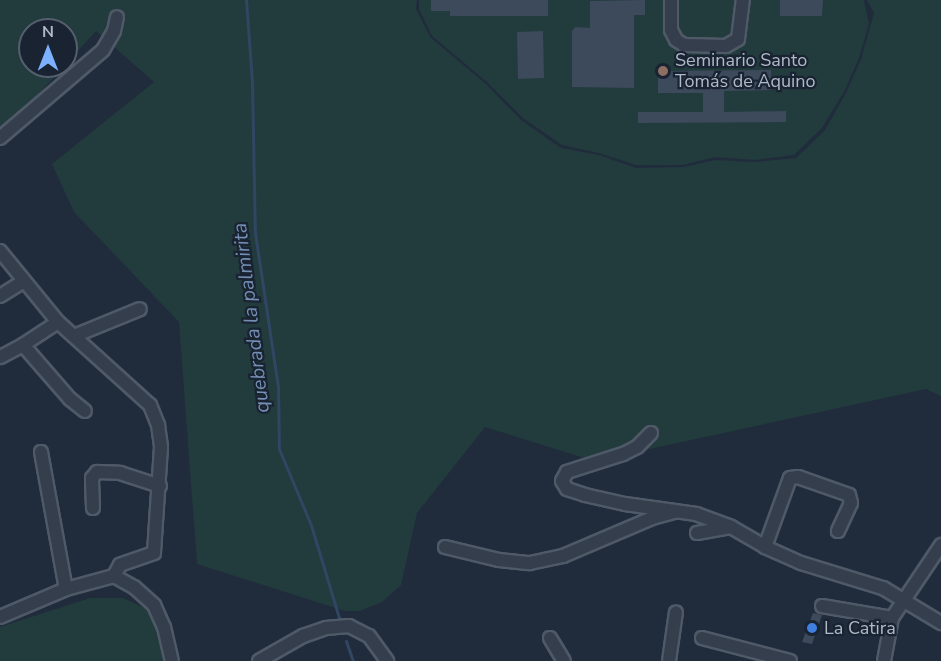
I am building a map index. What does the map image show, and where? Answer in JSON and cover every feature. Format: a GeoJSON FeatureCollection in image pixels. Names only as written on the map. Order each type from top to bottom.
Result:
{"type":"FeatureCollection","features":[{"type":"Feature","properties":{"kind":"street"},"geometry":{"type":"LineString","coordinates":[[671,0],[671,30],[676,40],[684,45],[726,46],[738,39],[743,0]]}},
{"type":"Feature","properties":{"kind":"street"},"geometry":{"type":"LineString","coordinates":[[0,138],[103,50],[114,31],[117,17]]}},
{"type":"Feature","properties":{"kind":"street"},"geometry":{"type":"LineString","coordinates":[[0,251],[58,322],[150,405],[158,425],[161,447],[160,486],[153,553],[120,565],[114,576]]}},
{"type":"Feature","properties":{"kind":"street"},"geometry":{"type":"LineString","coordinates":[[0,296],[24,281]]}},
{"type":"Feature","properties":{"kind":"street"},"geometry":{"type":"LineString","coordinates":[[74,336],[140,309]]}},
{"type":"Feature","properties":{"kind":"street"},"geometry":{"type":"LineString","coordinates":[[0,357],[58,322]]}},
{"type":"Feature","properties":{"kind":"street"},"geometry":{"type":"LineString","coordinates":[[23,345],[70,399],[85,411]]}},
{"type":"Feature","properties":{"kind":"street"},"geometry":{"type":"LineString","coordinates":[[651,433],[637,447],[623,454],[567,472],[562,481],[567,489],[585,495],[625,504],[679,511],[731,527],[765,547],[801,563],[883,588],[941,623]]}},
{"type":"Feature","properties":{"kind":"street"},"geometry":{"type":"LineString","coordinates":[[41,452],[66,589]]}},
{"type":"Feature","properties":{"kind":"street"},"geometry":{"type":"LineString","coordinates":[[93,508],[92,478],[97,472],[120,472],[160,486]]}},
{"type":"Feature","properties":{"kind":"street"},"geometry":{"type":"LineString","coordinates":[[765,547],[790,478],[798,477],[849,495],[851,503],[838,531]]}},
{"type":"Feature","properties":{"kind":"street"},"geometry":{"type":"LineString","coordinates":[[445,547],[499,560],[530,563],[563,556],[652,518],[679,511]]}},
{"type":"Feature","properties":{"kind":"street"},"geometry":{"type":"LineString","coordinates":[[697,533],[731,527]]}},
{"type":"Feature","properties":{"kind":"street"},"geometry":{"type":"LineString","coordinates":[[884,661],[892,618],[941,545]]}},
{"type":"Feature","properties":{"kind":"street"},"geometry":{"type":"LineString","coordinates":[[0,617],[66,589],[114,576],[134,587],[154,605],[164,627],[172,661]]}},
{"type":"Feature","properties":{"kind":"street"},"geometry":{"type":"LineString","coordinates":[[822,606],[892,618]]}},
{"type":"Feature","properties":{"kind":"street"},"geometry":{"type":"LineString","coordinates":[[669,661],[676,612]]}},
{"type":"Feature","properties":{"kind":"street"},"geometry":{"type":"LineString","coordinates":[[259,661],[303,636],[326,628],[349,626],[369,636],[387,661]]}},
{"type":"Feature","properties":{"kind":"street"},"geometry":{"type":"LineString","coordinates":[[550,638],[564,661]]}},
{"type":"Feature","properties":{"kind":"street"},"geometry":{"type":"LineString","coordinates":[[702,638],[790,661]]}},
{"type":"Feature","properties":{"kind":"green space"},"geometry":{"type":"Polygon","coordinates":[[[0,0],[417,0],[416,9],[430,37],[486,84],[521,120],[561,148],[599,155],[636,168],[684,167],[715,160],[755,162],[796,158],[825,130],[846,93],[861,59],[874,13],[867,0],[941,0],[941,396],[926,389],[594,461],[485,427],[417,513],[401,585],[382,602],[360,611],[345,611],[197,564],[179,322],[74,212],[52,164],[154,82],[96,31],[78,51],[78,18],[18,18],[18,78],[53,78],[0,136],[0,0]]]}},
{"type":"Feature","properties":{"kind":"green space","name":"Seminario Santo Tomás de Aquino"},"geometry":{"type":"Polygon","coordinates":[[[419,0],[864,0],[869,24],[859,58],[844,92],[822,128],[794,155],[755,160],[715,157],[683,165],[636,165],[599,153],[562,145],[523,118],[488,83],[432,36],[419,9],[419,0]]]}},
{"type":"Feature","properties":{"kind":"green space"},"geometry":{"type":"Polygon","coordinates":[[[90,598],[123,598],[160,615],[173,661],[0,661],[0,627],[90,598]]]}},
{"type":"Feature","properties":{"kind":"building"},"geometry":{"type":"Polygon","coordinates":[[[431,0],[548,0],[548,16],[450,16],[450,11],[431,11],[431,0]]]}},
{"type":"Feature","properties":{"kind":"building"},"geometry":{"type":"Polygon","coordinates":[[[645,0],[645,15],[634,15],[634,88],[572,87],[572,31],[575,27],[590,28],[590,1],[645,0]]]}},
{"type":"Feature","properties":{"kind":"building"},"geometry":{"type":"Polygon","coordinates":[[[780,0],[823,0],[822,16],[780,16],[780,0]]]}},
{"type":"Feature","properties":{"kind":"building"},"geometry":{"type":"Polygon","coordinates":[[[543,31],[544,78],[518,79],[517,32],[543,31]]]}},
{"type":"Feature","properties":{"kind":"building"},"geometry":{"type":"Polygon","coordinates":[[[771,70],[771,90],[724,91],[724,112],[786,111],[786,122],[638,123],[638,112],[703,112],[703,93],[658,93],[658,71],[771,70]]]}},
{"type":"Feature","properties":{"kind":"building","name":"La Catira"},"geometry":{"type":"Polygon","coordinates":[[[813,613],[822,615],[812,644],[802,642],[813,613]]]}},
{"type":"Feature","properties":{"kind":"waterway","name":"quebrada la palmirita"},"geometry":{"type":"LineString","coordinates":[[246,0],[252,82],[255,233],[278,386],[279,449],[311,525],[340,621]]}},
{"type":"Feature","properties":{"kind":"waterway","name":"quebrada la palmirita"},"geometry":{"type":"LineString","coordinates":[[346,641],[353,661]]}},
{"type":"Feature","properties":{"kind":"place","name":"Seminario Santo Tomás de Aquino"},"geometry":{"type":"Point","coordinates":[663,71]}},
{"type":"Feature","properties":{"kind":"place","name":"La Catira"},"geometry":{"type":"Point","coordinates":[812,628]}}]}
